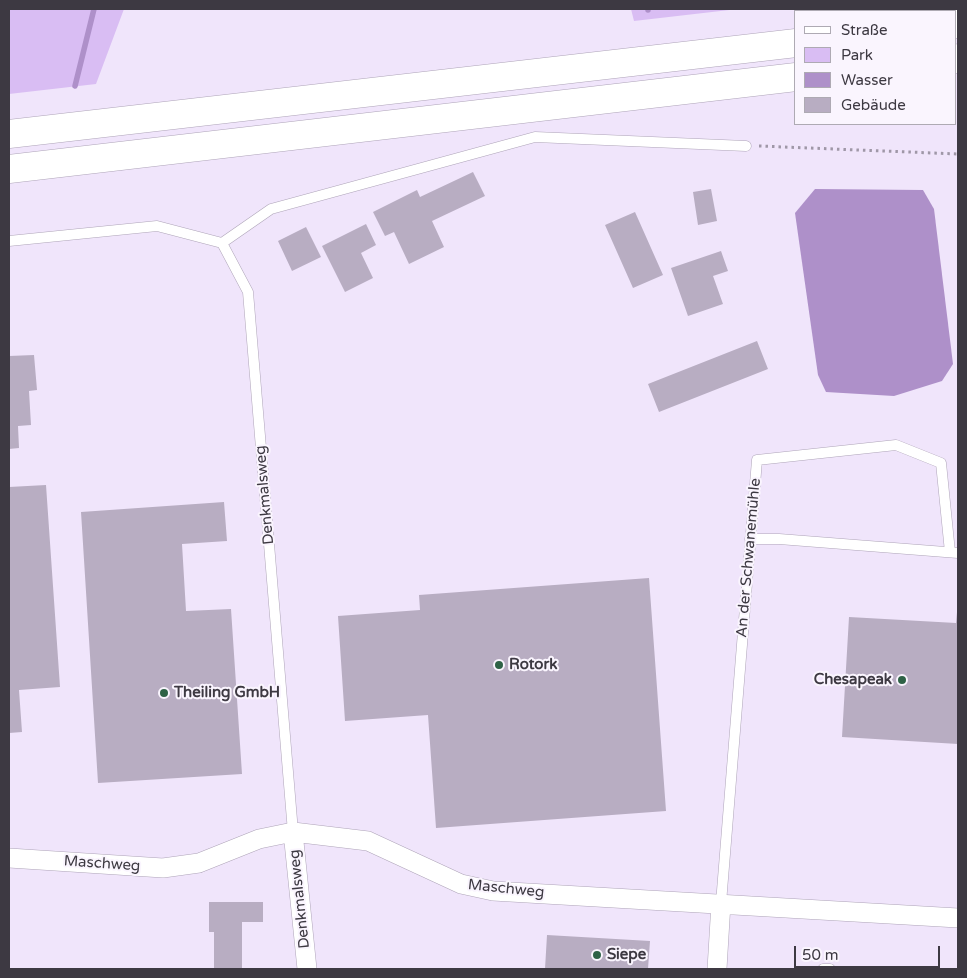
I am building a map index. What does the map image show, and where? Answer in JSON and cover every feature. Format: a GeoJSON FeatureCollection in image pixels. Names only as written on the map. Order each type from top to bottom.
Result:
{"type":"FeatureCollection","features":[{"type":"Feature","properties":{"kind":"highway"},"geometry":{"type":"LineString","coordinates":[[9,134],[794,43]]}},
{"type":"Feature","properties":{"kind":"highway"},"geometry":{"type":"LineString","coordinates":[[9,169],[794,77]]}},
{"type":"Feature","properties":{"kind":"street","name":"Maschweg"},"geometry":{"type":"LineString","coordinates":[[9,858],[164,868],[199,863],[259,839],[293,832],[368,841],[461,884],[493,890],[958,918]]}},
{"type":"Feature","properties":{"kind":"street","name":"Denkmalsweg"},"geometry":{"type":"LineString","coordinates":[[293,832],[307,969]]}},
{"type":"Feature","properties":{"kind":"street"},"geometry":{"type":"LineString","coordinates":[[717,969],[721,903]]}},
{"type":"Feature","properties":{"kind":"lane"},"geometry":{"type":"LineString","coordinates":[[9,241],[157,226],[222,242],[271,209],[535,137],[746,146]]}},
{"type":"Feature","properties":{"kind":"lane","name":"Denkmalsweg"},"geometry":{"type":"LineString","coordinates":[[222,242],[248,292],[293,832]]}},
{"type":"Feature","properties":{"kind":"lane","name":"An der Schwanemühle"},"geometry":{"type":"LineString","coordinates":[[721,903],[757,460],[896,445],[941,463],[954,552]]}},
{"type":"Feature","properties":{"kind":"lane"},"geometry":{"type":"LineString","coordinates":[[750,539],[779,539],[954,552]]}},
{"type":"Feature","properties":{"kind":"lane"},"geometry":{"type":"LineString","coordinates":[[823,969],[830,969]]}},
{"type":"Feature","properties":{"kind":"path"},"geometry":{"type":"LineString","coordinates":[[746,146],[958,154]]}},
{"type":"Feature","properties":{"kind":"green space"},"geometry":{"type":"Polygon","coordinates":[[[9,9],[124,9],[96,84],[9,94],[9,9]]]}},
{"type":"Feature","properties":{"kind":"green space"},"geometry":{"type":"Polygon","coordinates":[[[631,9],[738,9],[634,21],[631,9]]]}},
{"type":"Feature","properties":{"kind":"water"},"geometry":{"type":"Polygon","coordinates":[[[815,189],[923,190],[934,209],[953,364],[942,381],[894,396],[826,392],[818,375],[795,213],[815,189]]]}},
{"type":"Feature","properties":{"kind":"building"},"geometry":{"type":"Polygon","coordinates":[[[473,172],[485,196],[432,221],[444,247],[409,264],[394,232],[385,236],[373,212],[417,190],[420,197],[473,172]]]}},
{"type":"Feature","properties":{"kind":"building"},"geometry":{"type":"Polygon","coordinates":[[[711,189],[717,221],[698,225],[693,192],[711,189]]]}},
{"type":"Feature","properties":{"kind":"building"},"geometry":{"type":"Polygon","coordinates":[[[635,212],[663,275],[633,288],[605,225],[635,212]]]}},
{"type":"Feature","properties":{"kind":"building"},"geometry":{"type":"Polygon","coordinates":[[[366,224],[376,245],[361,253],[373,278],[345,292],[322,246],[366,224]]]}},
{"type":"Feature","properties":{"kind":"building"},"geometry":{"type":"Polygon","coordinates":[[[306,227],[321,257],[292,271],[278,241],[306,227]]]}},
{"type":"Feature","properties":{"kind":"building"},"geometry":{"type":"Polygon","coordinates":[[[721,251],[728,271],[713,276],[723,304],[688,316],[671,268],[721,251]]]}},
{"type":"Feature","properties":{"kind":"building"},"geometry":{"type":"Polygon","coordinates":[[[757,341],[768,369],[659,412],[648,384],[757,341]]]}},
{"type":"Feature","properties":{"kind":"building"},"geometry":{"type":"Polygon","coordinates":[[[34,355],[37,390],[29,391],[31,425],[18,426],[19,448],[9,449],[9,356],[34,355]]]}},
{"type":"Feature","properties":{"kind":"building"},"geometry":{"type":"Polygon","coordinates":[[[46,485],[60,687],[19,690],[22,732],[9,733],[9,487],[46,485]]]}},
{"type":"Feature","properties":{"kind":"building","name":"Theiling GmbH"},"geometry":{"type":"Polygon","coordinates":[[[224,502],[227,541],[182,544],[186,611],[231,609],[242,774],[98,783],[81,512],[224,502]]]}},
{"type":"Feature","properties":{"kind":"building","name":"Rotork"},"geometry":{"type":"Polygon","coordinates":[[[649,578],[666,811],[436,828],[428,715],[345,721],[338,616],[420,610],[419,595],[649,578]]]}},
{"type":"Feature","properties":{"kind":"building","name":"Chesapeak"},"geometry":{"type":"Polygon","coordinates":[[[957,612],[958,744],[842,737],[849,617],[956,623],[957,612]]]}},
{"type":"Feature","properties":{"kind":"building"},"geometry":{"type":"Polygon","coordinates":[[[209,902],[263,902],[263,922],[242,922],[242,968],[214,968],[214,932],[209,932],[209,902]]]}},
{"type":"Feature","properties":{"kind":"building","name":"Siepe"},"geometry":{"type":"Polygon","coordinates":[[[547,935],[650,941],[648,969],[545,969],[547,935]]]}},
{"type":"Feature","properties":{"kind":"waterway"},"geometry":{"type":"LineString","coordinates":[[75,86],[94,9]]}},
{"type":"Feature","properties":{"kind":"place","name":"Rotork"},"geometry":{"type":"Point","coordinates":[499,665]}},
{"type":"Feature","properties":{"kind":"place","name":"Chesapeak"},"geometry":{"type":"Point","coordinates":[902,680]}},
{"type":"Feature","properties":{"kind":"place","name":"Theiling GmbH"},"geometry":{"type":"Point","coordinates":[164,693]}},
{"type":"Feature","properties":{"kind":"place","name":"Siepe"},"geometry":{"type":"Point","coordinates":[597,955]}}]}
